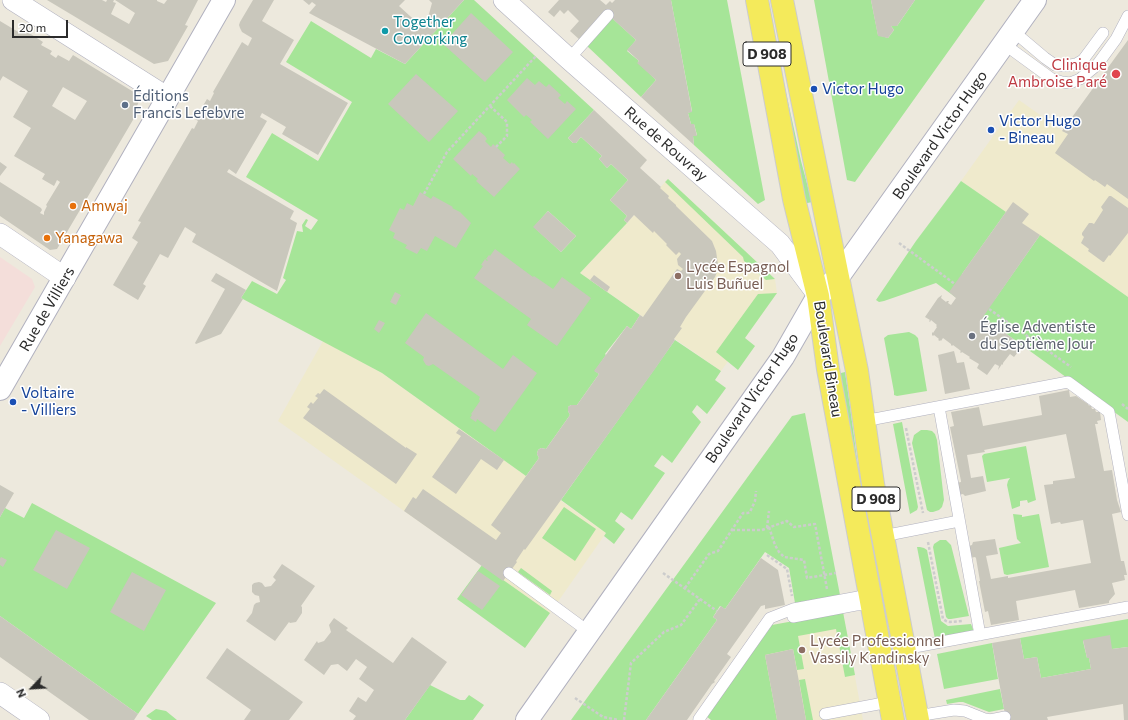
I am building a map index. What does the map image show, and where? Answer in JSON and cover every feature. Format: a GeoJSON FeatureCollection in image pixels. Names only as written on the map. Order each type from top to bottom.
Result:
{"type":"FeatureCollection","features":[{"type":"Feature","properties":{"kind":"main road","name":"Boulevard Bineau"},"geometry":{"type":"LineString","coordinates":[[757,0],[794,199],[818,296],[828,369],[891,711]]}},
{"type":"Feature","properties":{"kind":"main road","name":"Boulevard Bineau"},"geometry":{"type":"LineString","coordinates":[[782,0],[857,371],[873,484],[918,718]]}},
{"type":"Feature","properties":{"kind":"street"},"geometry":{"type":"LineString","coordinates":[[13,0],[168,98]]}},
{"type":"Feature","properties":{"kind":"street","name":"Rue de Villiers"},"geometry":{"type":"LineString","coordinates":[[0,389],[224,0]]}},
{"type":"Feature","properties":{"kind":"street","name":"Rue de Rouvray"},"geometry":{"type":"LineString","coordinates":[[504,0],[780,244],[818,296]]}},
{"type":"Feature","properties":{"kind":"street","name":"Boulevard Victor Hugo"},"geometry":{"type":"LineString","coordinates":[[527,720],[783,357],[818,296],[838,277],[1035,0]]}},
{"type":"Feature","properties":{"kind":"street"},"geometry":{"type":"LineString","coordinates":[[0,234],[65,278]]}},
{"type":"Feature","properties":{"kind":"street"},"geometry":{"type":"LineString","coordinates":[[0,692],[39,720]]}},
{"type":"Feature","properties":{"kind":"lane"},"geometry":{"type":"LineString","coordinates":[[569,59],[608,15]]}},
{"type":"Feature","properties":{"kind":"lane"},"geometry":{"type":"LineString","coordinates":[[1009,38],[1052,79],[1070,83],[1080,79],[1097,64],[1116,39],[1128,16]]}},
{"type":"Feature","properties":{"kind":"lane"},"geometry":{"type":"LineString","coordinates":[[1009,38],[1055,65],[1065,66],[1076,64],[1083,60],[1104,33]]}},
{"type":"Feature","properties":{"kind":"lane"},"geometry":{"type":"LineString","coordinates":[[864,421],[1068,382],[1109,412],[1128,515]]}},
{"type":"Feature","properties":{"kind":"lane"},"geometry":{"type":"LineString","coordinates":[[939,407],[980,635]]}},
{"type":"Feature","properties":{"kind":"lane"},"geometry":{"type":"LineString","coordinates":[[883,536],[960,521]]}},
{"type":"Feature","properties":{"kind":"lane"},"geometry":{"type":"LineString","coordinates":[[509,573],[589,632]]}},
{"type":"Feature","properties":{"kind":"lane"},"geometry":{"type":"LineString","coordinates":[[700,720],[699,719],[770,618],[870,599]]}},
{"type":"Feature","properties":{"kind":"lane"},"geometry":{"type":"LineString","coordinates":[[904,649],[1128,607]]}},
{"type":"Feature","properties":{"kind":"lane"},"geometry":{"type":"LineString","coordinates":[[918,718],[954,710],[965,711],[990,720],[1005,717]]}},
{"type":"Feature","properties":{"kind":"lane"},"geometry":{"type":"LineString","coordinates":[[825,714],[891,711]]}},
{"type":"Feature","properties":{"kind":"path"},"geometry":{"type":"LineString","coordinates":[[424,194],[447,152],[549,41]]}},
{"type":"Feature","properties":{"kind":"path"},"geometry":{"type":"LineString","coordinates":[[490,106],[507,122],[507,136],[496,147]]}},
{"type":"Feature","properties":{"kind":"path"},"geometry":{"type":"LineString","coordinates":[[899,243],[955,284]]}},
{"type":"Feature","properties":{"kind":"path"},"geometry":{"type":"LineString","coordinates":[[989,309],[1071,368]]}},
{"type":"Feature","properties":{"kind":"path"},"geometry":{"type":"LineString","coordinates":[[1122,404],[1128,409]]}},
{"type":"Feature","properties":{"kind":"path"},"geometry":{"type":"LineString","coordinates":[[685,588],[709,554],[718,551],[743,513],[748,513],[753,509],[756,491]]}},
{"type":"Feature","properties":{"kind":"path"},"geometry":{"type":"LineString","coordinates":[[769,511],[768,528],[775,545],[784,557],[804,560],[807,578],[836,573]]}},
{"type":"Feature","properties":{"kind":"path"},"geometry":{"type":"LineString","coordinates":[[732,530],[762,530],[787,521],[794,527],[815,524],[828,593]]}},
{"type":"Feature","properties":{"kind":"path"},"geometry":{"type":"LineString","coordinates":[[767,555],[787,569],[794,613]]}},
{"type":"Feature","properties":{"kind":"path"},"geometry":{"type":"LineString","coordinates":[[663,573],[717,611]]}},
{"type":"Feature","properties":{"kind":"path"},"geometry":{"type":"LineString","coordinates":[[624,720],[631,663],[664,632],[682,625],[700,599]]}},
{"type":"Feature","properties":{"kind":"path"},"geometry":{"type":"LineString","coordinates":[[575,698],[603,717],[618,720]]}},
{"type":"Feature","properties":{"kind":"shaded area"},"geometry":{"type":"Polygon","coordinates":[[[1019,100],[1128,177],[1128,297],[961,181],[1019,100]]]}},
{"type":"Feature","properties":{"kind":"shaded area","name":"Lycée Espagnol Luis Buñuel"},"geometry":{"type":"Polygon","coordinates":[[[668,179],[775,279],[777,293],[721,371],[580,273],[668,179]]]}},
{"type":"Feature","properties":{"kind":"shaded area"},"geometry":{"type":"Polygon","coordinates":[[[0,257],[32,279],[35,287],[0,346],[0,257]]]}},
{"type":"Feature","properties":{"kind":"shaded area"},"geometry":{"type":"Polygon","coordinates":[[[323,341],[382,373],[606,533],[550,613],[278,421],[323,341]]]}},
{"type":"Feature","properties":{"kind":"shaded area","name":"Lycée Professionnel Vassily Kandinsky"},"geometry":{"type":"Polygon","coordinates":[[[843,612],[863,720],[711,720],[772,625],[843,612]]]}},
{"type":"Feature","properties":{"kind":"green space"},"geometry":{"type":"Polygon","coordinates":[[[464,0],[474,0],[594,110],[568,138],[573,143],[576,143],[581,137],[602,156],[599,159],[607,168],[611,164],[628,180],[610,200],[627,216],[624,220],[627,223],[580,273],[640,315],[631,329],[627,326],[605,354],[606,355],[595,371],[599,374],[577,405],[571,405],[568,407],[570,415],[546,449],[541,448],[538,450],[537,454],[539,458],[526,476],[382,373],[241,298],[252,281],[277,294],[286,280],[283,278],[297,231],[303,232],[302,225],[306,219],[308,220],[305,226],[311,230],[318,220],[246,177],[272,133],[318,161],[352,102],[286,62],[311,21],[371,58],[376,49],[405,64],[464,0]],[[548,211],[534,227],[561,252],[576,236],[548,211]]]}},
{"type":"Feature","properties":{"kind":"green space"},"geometry":{"type":"Polygon","coordinates":[[[671,0],[727,0],[765,200],[758,204],[694,145],[693,136],[697,135],[694,124],[691,124],[688,113],[692,111],[671,0]]]}},
{"type":"Feature","properties":{"kind":"green space"},"geometry":{"type":"Polygon","coordinates":[[[814,0],[871,0],[878,35],[888,38],[894,30],[891,26],[897,26],[915,0],[985,0],[855,182],[847,180],[814,0]]]}},
{"type":"Feature","properties":{"kind":"green space"},"geometry":{"type":"Polygon","coordinates":[[[612,18],[636,40],[627,51],[639,61],[638,62],[656,80],[641,97],[587,46],[612,18]]]}},
{"type":"Feature","properties":{"kind":"green space"},"geometry":{"type":"Polygon","coordinates":[[[779,68],[783,79],[801,161],[812,202],[803,204],[779,68]]]}},
{"type":"Feature","properties":{"kind":"green space"},"geometry":{"type":"Polygon","coordinates":[[[668,179],[775,279],[766,280],[744,261],[743,257],[665,182],[668,179]]]}},
{"type":"Feature","properties":{"kind":"green space"},"geometry":{"type":"Polygon","coordinates":[[[961,181],[1006,212],[962,274],[995,299],[1040,235],[1128,297],[1128,422],[936,283],[884,301],[879,302],[876,300],[916,241],[961,181]]]}},
{"type":"Feature","properties":{"kind":"green space"},"geometry":{"type":"Polygon","coordinates":[[[777,293],[745,338],[755,346],[738,370],[716,352],[758,294],[777,293]]]}},
{"type":"Feature","properties":{"kind":"green space"},"geometry":{"type":"Polygon","coordinates":[[[909,332],[918,338],[927,391],[897,396],[894,395],[884,338],[888,335],[909,332]]]}},
{"type":"Feature","properties":{"kind":"green space"},"geometry":{"type":"Polygon","coordinates":[[[675,340],[721,371],[715,380],[726,388],[707,414],[697,405],[692,412],[701,422],[672,463],[662,455],[654,466],[665,473],[632,520],[621,512],[615,521],[625,529],[614,544],[604,536],[606,533],[561,500],[675,340]]]}},
{"type":"Feature","properties":{"kind":"green space"},"geometry":{"type":"Polygon","coordinates":[[[845,372],[848,392],[867,533],[837,374],[845,372]]]}},
{"type":"Feature","properties":{"kind":"green space"},"geometry":{"type":"Polygon","coordinates":[[[805,413],[840,595],[795,603],[789,568],[765,552],[725,609],[720,606],[713,617],[717,620],[646,720],[571,720],[792,416],[805,413]]]}},
{"type":"Feature","properties":{"kind":"green space"},"geometry":{"type":"Polygon","coordinates":[[[902,422],[918,507],[917,510],[910,514],[893,424],[902,422]]]}},
{"type":"Feature","properties":{"kind":"green space"},"geometry":{"type":"Polygon","coordinates":[[[921,430],[932,431],[937,440],[944,500],[942,507],[933,512],[927,510],[912,443],[914,435],[921,430]]]}},
{"type":"Feature","properties":{"kind":"green space"},"geometry":{"type":"Polygon","coordinates":[[[1026,446],[1036,500],[1028,503],[1027,500],[1020,501],[1020,506],[1012,509],[1007,485],[1010,478],[987,482],[982,456],[984,454],[1026,446]]]}},
{"type":"Feature","properties":{"kind":"green space"},"geometry":{"type":"Polygon","coordinates":[[[32,503],[216,603],[138,714],[0,616],[0,517],[5,508],[24,518],[32,503]]]}},
{"type":"Feature","properties":{"kind":"green space"},"geometry":{"type":"Polygon","coordinates":[[[564,507],[596,529],[575,561],[542,538],[564,507]]]}},
{"type":"Feature","properties":{"kind":"green space"},"geometry":{"type":"Polygon","coordinates":[[[1013,514],[1022,515],[1022,517],[1039,514],[1049,567],[1007,575],[1004,574],[999,548],[1021,543],[1017,539],[1013,514]]]}},
{"type":"Feature","properties":{"kind":"green space"},"geometry":{"type":"Polygon","coordinates":[[[940,540],[946,540],[951,545],[969,616],[951,619],[946,617],[933,547],[934,544],[940,540]]]}},
{"type":"Feature","properties":{"kind":"green space"},"geometry":{"type":"Polygon","coordinates":[[[917,547],[927,550],[941,621],[948,626],[971,624],[974,632],[935,639],[917,547]]]}},
{"type":"Feature","properties":{"kind":"green space"},"geometry":{"type":"Polygon","coordinates":[[[482,565],[550,613],[525,648],[457,599],[482,565]]]}},
{"type":"Feature","properties":{"kind":"green space"},"geometry":{"type":"Polygon","coordinates":[[[521,568],[552,591],[550,595],[518,572],[521,568]]]}},
{"type":"Feature","properties":{"kind":"green space"},"geometry":{"type":"Polygon","coordinates":[[[843,612],[855,675],[845,677],[836,629],[798,636],[804,669],[797,670],[793,649],[765,655],[777,720],[711,720],[706,716],[772,625],[843,612]]]}},
{"type":"Feature","properties":{"kind":"green space"},"geometry":{"type":"Polygon","coordinates":[[[1128,619],[1128,647],[1112,649],[1083,641],[1091,669],[1041,678],[1037,657],[1024,659],[1020,638],[1128,619]]]}},
{"type":"Feature","properties":{"kind":"green space"},"geometry":{"type":"Polygon","coordinates":[[[992,643],[998,679],[944,689],[937,654],[992,643]]]}},
{"type":"Feature","properties":{"kind":"green space"},"geometry":{"type":"Polygon","coordinates":[[[805,679],[813,720],[806,720],[799,680],[805,679]]]}},
{"type":"Feature","properties":{"kind":"green space"},"geometry":{"type":"Polygon","coordinates":[[[430,685],[460,700],[465,700],[469,695],[484,705],[473,720],[405,720],[430,685]]]}},
{"type":"Feature","properties":{"kind":"green space"},"geometry":{"type":"Polygon","coordinates":[[[1000,689],[1004,709],[989,712],[963,702],[947,704],[946,700],[1000,689]]]}},
{"type":"Feature","properties":{"kind":"green space"},"geometry":{"type":"Polygon","coordinates":[[[156,709],[166,711],[177,720],[152,720],[146,716],[156,709]]]}},
{"type":"Feature","properties":{"kind":"building"},"geometry":{"type":"Polygon","coordinates":[[[47,0],[102,0],[106,2],[107,0],[114,0],[113,2],[116,3],[111,14],[129,24],[135,13],[115,0],[157,0],[164,4],[167,0],[198,0],[185,25],[188,26],[168,61],[154,64],[47,0]]]}},
{"type":"Feature","properties":{"kind":"building"},"geometry":{"type":"Polygon","coordinates":[[[253,0],[274,0],[262,21],[294,40],[280,64],[348,103],[318,155],[282,134],[286,127],[262,113],[260,117],[267,121],[236,174],[229,169],[227,172],[294,211],[290,219],[297,223],[277,291],[192,242],[196,234],[185,227],[168,258],[160,254],[143,284],[146,286],[138,300],[113,285],[138,242],[132,238],[141,222],[138,221],[192,128],[194,129],[198,121],[195,119],[207,99],[210,101],[214,93],[213,92],[242,42],[248,46],[252,38],[242,32],[239,25],[253,0]]]}},
{"type":"Feature","properties":{"kind":"building","name":"Together Coworking"},"geometry":{"type":"Polygon","coordinates":[[[303,0],[405,0],[399,6],[422,27],[427,21],[432,3],[429,0],[464,0],[405,64],[309,13],[316,5],[312,2],[309,5],[303,0]]]}},
{"type":"Feature","properties":{"kind":"building"},"geometry":{"type":"Polygon","coordinates":[[[559,0],[600,0],[606,5],[610,1],[612,3],[615,0],[671,0],[692,112],[688,113],[691,124],[694,124],[697,136],[693,136],[694,145],[641,97],[656,80],[637,63],[639,61],[627,50],[636,40],[605,12],[580,40],[570,31],[579,21],[568,10],[564,14],[560,10],[554,17],[548,12],[559,0]]]}},
{"type":"Feature","properties":{"kind":"building"},"geometry":{"type":"Polygon","coordinates":[[[871,0],[915,0],[897,26],[891,26],[894,30],[888,38],[878,36],[871,0]]]}},
{"type":"Feature","properties":{"kind":"building"},"geometry":{"type":"Polygon","coordinates":[[[471,13],[513,52],[485,82],[443,44],[471,13]]]}},
{"type":"Feature","properties":{"kind":"building"},"geometry":{"type":"Polygon","coordinates":[[[0,21],[20,33],[23,29],[43,42],[41,45],[52,51],[50,54],[56,58],[58,55],[69,61],[73,55],[137,94],[136,95],[139,99],[137,106],[140,108],[57,249],[50,250],[0,216],[0,182],[41,208],[42,210],[40,213],[44,215],[46,205],[60,182],[57,180],[54,186],[42,179],[45,174],[14,156],[31,128],[13,117],[28,91],[3,76],[0,81],[0,21]],[[63,87],[52,106],[75,120],[87,101],[63,87]]]}},
{"type":"Feature","properties":{"kind":"building","name":"Clinique Ambroise Paré"},"geometry":{"type":"Polygon","coordinates":[[[1128,40],[1128,199],[1107,184],[1105,187],[1095,180],[1094,181],[1055,153],[1068,134],[1062,131],[1128,40]]]}},
{"type":"Feature","properties":{"kind":"building"},"geometry":{"type":"Polygon","coordinates":[[[416,74],[458,111],[429,142],[388,104],[416,74]]]}},
{"type":"Feature","properties":{"kind":"building"},"geometry":{"type":"Polygon","coordinates":[[[527,78],[535,85],[539,81],[546,87],[549,84],[561,95],[558,98],[565,104],[567,101],[576,109],[548,139],[530,122],[532,120],[526,115],[524,117],[507,100],[527,78]]]}},
{"type":"Feature","properties":{"kind":"building"},"geometry":{"type":"Polygon","coordinates":[[[594,110],[647,160],[640,168],[661,187],[660,188],[669,196],[668,198],[712,241],[716,251],[718,265],[717,272],[686,317],[680,327],[682,328],[674,339],[675,340],[655,369],[525,550],[524,549],[516,561],[517,562],[503,581],[404,511],[413,497],[416,499],[423,489],[496,540],[501,533],[491,525],[539,458],[537,454],[538,450],[541,448],[546,449],[570,415],[568,407],[571,405],[577,405],[599,374],[594,371],[627,326],[631,329],[640,315],[643,317],[677,269],[681,271],[683,269],[678,265],[677,259],[681,254],[679,252],[676,255],[654,231],[653,233],[634,215],[627,223],[624,220],[627,216],[610,200],[628,180],[611,164],[607,168],[599,159],[602,156],[581,137],[576,143],[573,143],[568,138],[594,110]]]}},
{"type":"Feature","properties":{"kind":"building"},"geometry":{"type":"Polygon","coordinates":[[[479,131],[485,136],[487,139],[485,141],[491,147],[493,144],[505,155],[503,158],[510,164],[512,162],[513,164],[514,163],[520,169],[494,197],[476,181],[478,179],[472,174],[471,176],[453,159],[479,131]]]}},
{"type":"Feature","properties":{"kind":"building"},"geometry":{"type":"Polygon","coordinates":[[[0,162],[7,167],[0,176],[0,162]]]}},
{"type":"Feature","properties":{"kind":"building"},"geometry":{"type":"Polygon","coordinates":[[[420,192],[431,199],[433,196],[453,207],[452,208],[460,212],[471,223],[456,248],[435,236],[427,251],[421,248],[417,254],[405,248],[407,245],[393,238],[395,233],[389,230],[400,208],[404,210],[407,203],[413,206],[420,192]]]}},
{"type":"Feature","properties":{"kind":"building"},"geometry":{"type":"Polygon","coordinates":[[[1109,196],[1128,208],[1128,233],[1110,256],[1109,255],[1103,262],[1088,251],[1089,249],[1081,243],[1084,237],[1082,233],[1089,223],[1094,224],[1103,210],[1101,207],[1109,196]]]}},
{"type":"Feature","properties":{"kind":"building"},"geometry":{"type":"Polygon","coordinates":[[[1013,202],[1029,214],[1022,223],[1040,235],[983,317],[1023,346],[1014,357],[1010,354],[998,370],[999,366],[995,364],[987,375],[977,368],[979,364],[969,358],[970,357],[962,352],[961,353],[961,351],[953,345],[952,346],[943,338],[940,341],[934,335],[933,336],[932,332],[933,333],[937,325],[931,320],[930,322],[930,320],[925,317],[938,298],[942,295],[941,298],[946,302],[949,301],[948,303],[951,305],[956,298],[949,292],[1013,202]]]}},
{"type":"Feature","properties":{"kind":"building"},"geometry":{"type":"Polygon","coordinates":[[[548,211],[576,236],[561,252],[533,227],[548,211]]]}},
{"type":"Feature","properties":{"kind":"building"},"geometry":{"type":"Polygon","coordinates":[[[495,249],[533,277],[534,276],[553,289],[562,277],[591,298],[557,346],[527,325],[531,319],[474,278],[483,266],[481,265],[485,259],[487,261],[488,260],[486,259],[495,249]]]}},
{"type":"Feature","properties":{"kind":"building"},"geometry":{"type":"Polygon","coordinates":[[[216,273],[246,290],[241,298],[243,299],[221,334],[196,344],[195,343],[225,289],[211,281],[216,273]]]}},
{"type":"Feature","properties":{"kind":"building"},"geometry":{"type":"Polygon","coordinates":[[[594,275],[610,287],[607,292],[590,280],[594,275]]]}},
{"type":"Feature","properties":{"kind":"building"},"geometry":{"type":"Polygon","coordinates":[[[395,292],[401,295],[396,305],[390,302],[395,292]]]}},
{"type":"Feature","properties":{"kind":"building"},"geometry":{"type":"Polygon","coordinates":[[[426,313],[503,369],[513,355],[537,373],[495,432],[477,419],[476,422],[470,418],[480,401],[480,397],[433,364],[429,366],[426,365],[423,360],[424,357],[405,343],[426,313]]]}},
{"type":"Feature","properties":{"kind":"building"},"geometry":{"type":"Polygon","coordinates":[[[379,320],[385,323],[379,333],[374,329],[379,320]]]}},
{"type":"Feature","properties":{"kind":"building"},"geometry":{"type":"Polygon","coordinates":[[[954,351],[957,363],[964,362],[970,389],[945,394],[938,355],[954,351]]]}},
{"type":"Feature","properties":{"kind":"building"},"geometry":{"type":"Polygon","coordinates":[[[324,389],[406,448],[417,454],[396,484],[303,418],[310,409],[307,407],[311,402],[313,404],[318,398],[315,396],[318,393],[320,394],[324,389]]]}},
{"type":"Feature","properties":{"kind":"building"},"geometry":{"type":"Polygon","coordinates":[[[1069,390],[1070,397],[1076,396],[1091,406],[1092,409],[1095,409],[1096,412],[1100,412],[1101,420],[1097,421],[1098,424],[1095,424],[1104,471],[1112,470],[1117,500],[1121,512],[1112,514],[1121,561],[1124,561],[1127,575],[1124,575],[1125,580],[1112,583],[1115,594],[1109,603],[1079,608],[1075,590],[1016,601],[1019,620],[991,625],[988,611],[985,612],[976,558],[970,558],[968,546],[972,545],[973,542],[995,539],[998,554],[986,556],[991,579],[1008,576],[1008,578],[1091,563],[1083,520],[1061,524],[1060,522],[1051,524],[1044,485],[1053,484],[1053,481],[1075,478],[1066,434],[984,450],[985,452],[967,455],[971,478],[983,476],[986,491],[965,496],[963,494],[958,495],[956,483],[961,481],[950,427],[954,426],[951,412],[979,407],[983,426],[1042,415],[1039,396],[1069,390]]]}},
{"type":"Feature","properties":{"kind":"building"},"geometry":{"type":"Polygon","coordinates":[[[459,429],[504,460],[497,470],[481,459],[456,494],[432,477],[461,436],[456,433],[459,429]]]}},
{"type":"Feature","properties":{"kind":"building"},"geometry":{"type":"Polygon","coordinates":[[[0,485],[14,493],[0,517],[0,485]]]}},
{"type":"Feature","properties":{"kind":"building"},"geometry":{"type":"Polygon","coordinates":[[[56,530],[90,548],[67,589],[33,570],[56,530]]]}},
{"type":"Feature","properties":{"kind":"building"},"geometry":{"type":"Polygon","coordinates":[[[1,557],[7,560],[3,567],[0,565],[1,557]]]}},
{"type":"Feature","properties":{"kind":"building"},"geometry":{"type":"Polygon","coordinates":[[[761,558],[778,570],[785,605],[765,609],[765,605],[761,606],[727,654],[731,657],[714,681],[715,682],[712,684],[687,720],[646,720],[717,620],[713,617],[721,606],[725,609],[761,558]]]}},
{"type":"Feature","properties":{"kind":"building"},"geometry":{"type":"Polygon","coordinates":[[[282,564],[315,586],[301,606],[302,613],[296,622],[289,622],[275,641],[246,621],[252,613],[254,605],[260,602],[259,596],[252,592],[252,585],[259,582],[265,587],[271,586],[276,580],[273,577],[282,564]]]}},
{"type":"Feature","properties":{"kind":"building"},"geometry":{"type":"Polygon","coordinates":[[[478,571],[500,586],[482,610],[461,595],[478,571]]]}},
{"type":"Feature","properties":{"kind":"building"},"geometry":{"type":"Polygon","coordinates":[[[132,572],[166,590],[144,631],[110,612],[132,572]]]}},
{"type":"Feature","properties":{"kind":"building"},"geometry":{"type":"Polygon","coordinates":[[[0,616],[138,714],[134,720],[89,720],[0,657],[0,616]]]}},
{"type":"Feature","properties":{"kind":"building"},"geometry":{"type":"Polygon","coordinates":[[[334,618],[348,628],[346,630],[393,663],[412,637],[447,662],[405,720],[353,720],[356,716],[349,711],[358,697],[366,702],[374,690],[359,679],[367,667],[356,659],[347,671],[338,664],[331,665],[324,675],[304,660],[317,641],[318,643],[324,641],[331,632],[329,625],[334,618]]]}},
{"type":"Feature","properties":{"kind":"building"},"geometry":{"type":"Polygon","coordinates":[[[1110,635],[1112,649],[1128,647],[1128,720],[1124,720],[1123,704],[1047,717],[1048,720],[1006,720],[992,643],[1020,638],[1024,659],[1037,657],[1041,678],[1091,669],[1083,640],[1110,635]]]}},
{"type":"Feature","properties":{"kind":"building"},"geometry":{"type":"Polygon","coordinates":[[[227,648],[303,702],[289,720],[244,720],[251,710],[206,678],[227,648]]]}},
{"type":"Feature","properties":{"kind":"building"},"geometry":{"type":"Polygon","coordinates":[[[793,649],[806,720],[777,720],[765,655],[793,649]]]}},
{"type":"Feature","properties":{"kind":"place","name":"Together Coworking"},"geometry":{"type":"Point","coordinates":[385,31]}},
{"type":"Feature","properties":{"kind":"place","name":"Clinique Ambroise Paré"},"geometry":{"type":"Point","coordinates":[1116,74]}},
{"type":"Feature","properties":{"kind":"place","name":"Victor Hugo"},"geometry":{"type":"Point","coordinates":[814,89]}},
{"type":"Feature","properties":{"kind":"place","name":"Éditions Francis Lefebvre"},"geometry":{"type":"Point","coordinates":[125,105]}},
{"type":"Feature","properties":{"kind":"place","name":"Victor Hugo - Bineau"},"geometry":{"type":"Point","coordinates":[991,130]}},
{"type":"Feature","properties":{"kind":"place","name":"Amwaj"},"geometry":{"type":"Point","coordinates":[73,206]}},
{"type":"Feature","properties":{"kind":"place","name":"Yanagawa"},"geometry":{"type":"Point","coordinates":[47,238]}},
{"type":"Feature","properties":{"kind":"place","name":"Lycée Espagnol Luis Buñuel"},"geometry":{"type":"Point","coordinates":[678,276]}},
{"type":"Feature","properties":{"kind":"place","name":"Église Adventiste du Septième Jour"},"geometry":{"type":"Point","coordinates":[972,336]}},
{"type":"Feature","properties":{"kind":"place","name":"Voltaire - Villiers"},"geometry":{"type":"Point","coordinates":[13,402]}},
{"type":"Feature","properties":{"kind":"place","name":"Lycée Professionnel Vassily Kandinsky"},"geometry":{"type":"Point","coordinates":[802,650]}}]}
